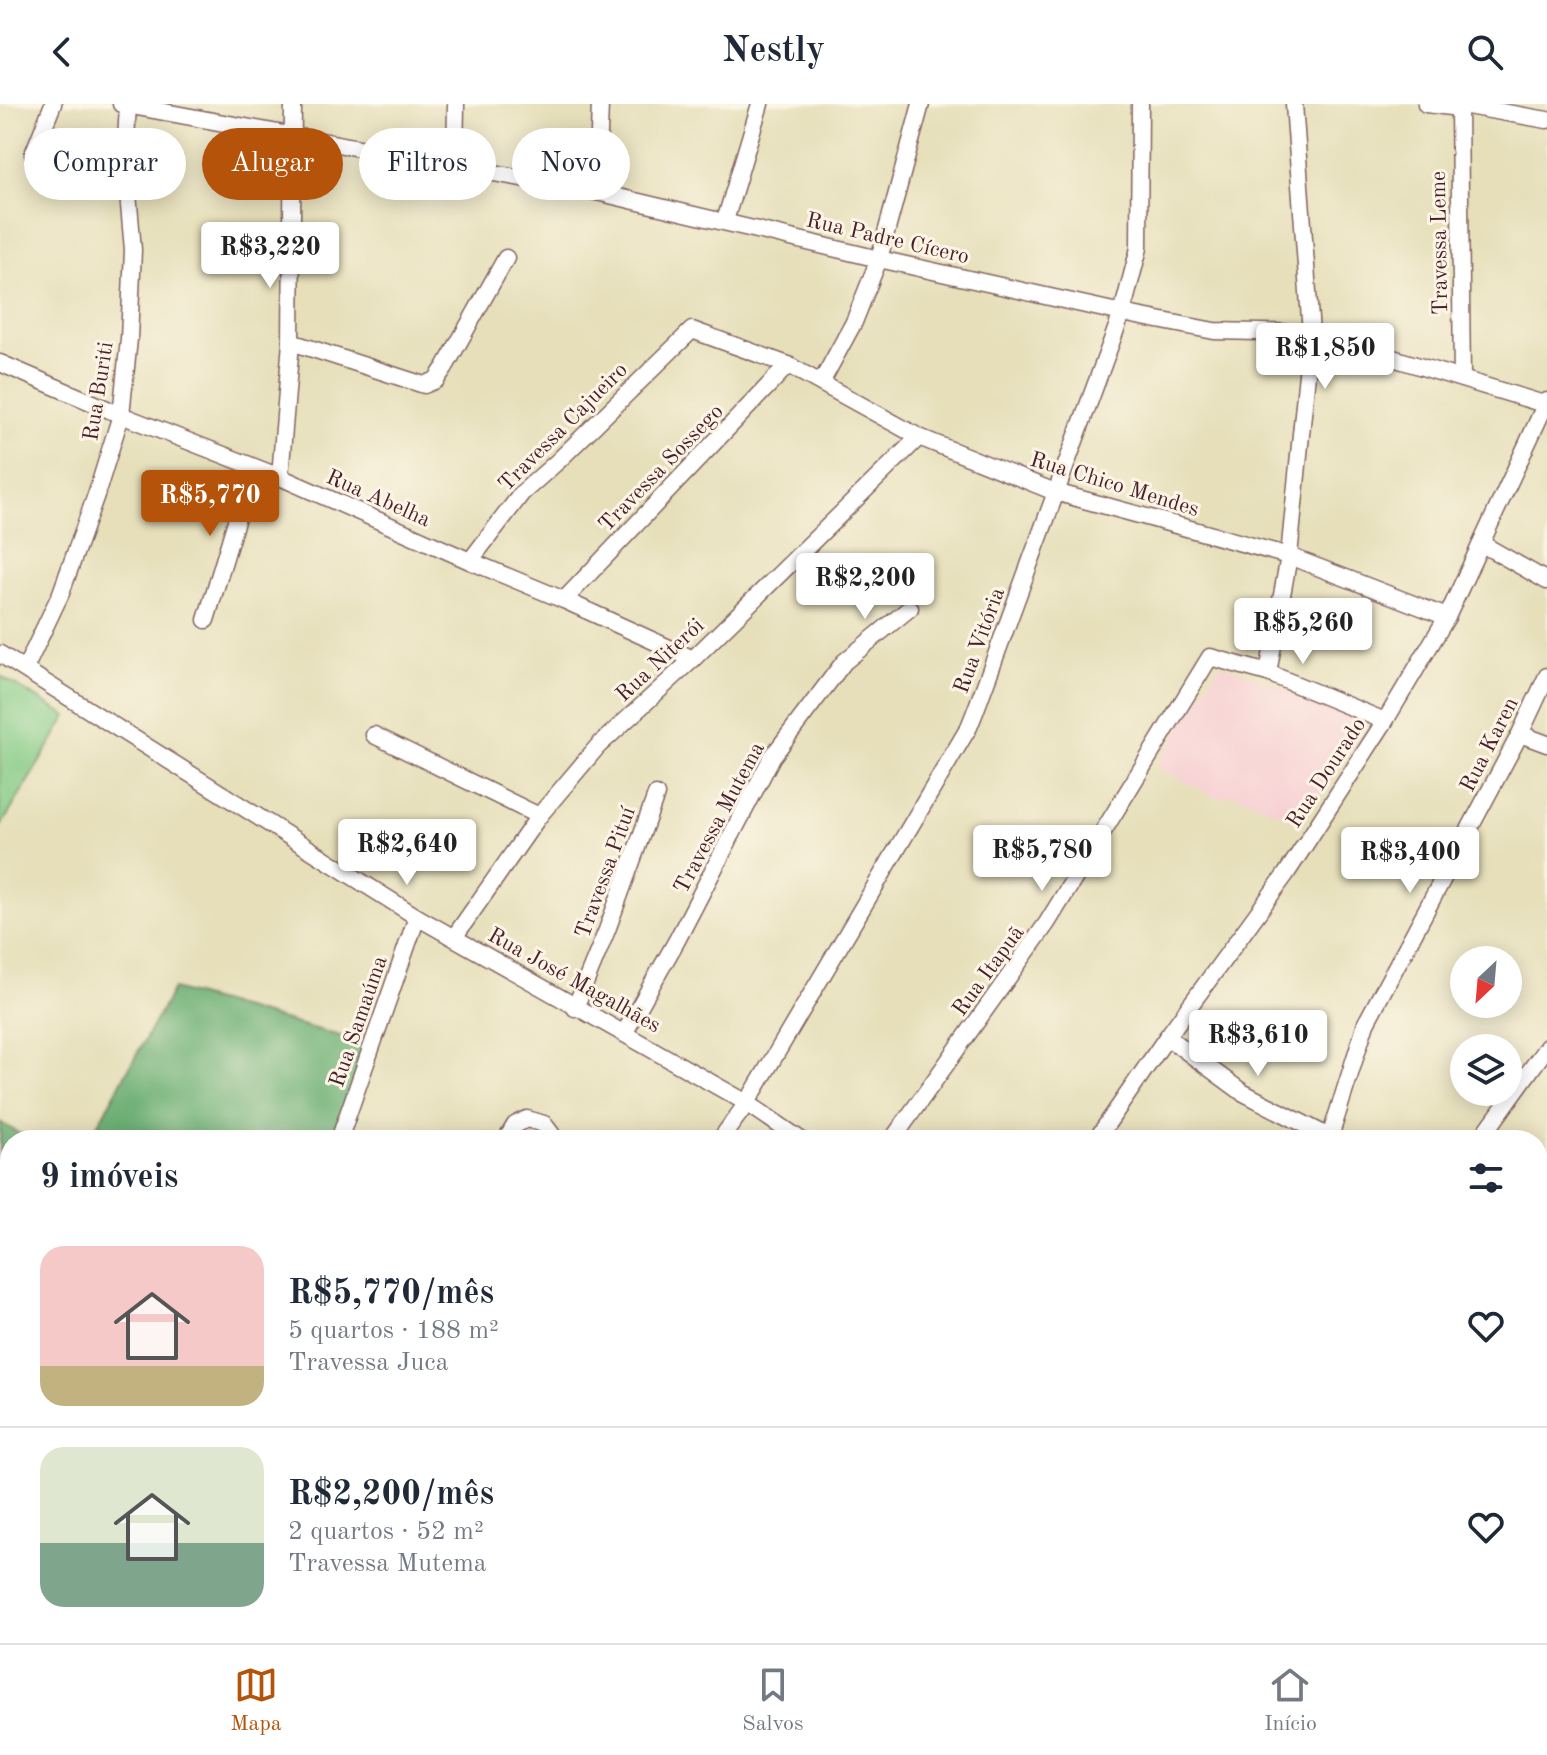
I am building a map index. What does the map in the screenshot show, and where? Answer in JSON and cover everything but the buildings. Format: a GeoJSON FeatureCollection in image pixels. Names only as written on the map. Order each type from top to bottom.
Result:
{"type":"FeatureCollection","features":[{"type":"Feature","properties":{"kind":"street"},"geometry":{"type":"LineString","coordinates":[[43,128],[53,104]]}},
{"type":"Feature","properties":{"kind":"street","name":"Rua Padre Cícero"},"geometry":{"type":"LineString","coordinates":[[126,104],[259,128]]}},
{"type":"Feature","properties":{"kind":"street","name":"Rua Buriti"},"geometry":{"type":"LineString","coordinates":[[25,669],[61,593],[121,415],[129,339],[133,250],[125,160],[126,104]]}},
{"type":"Feature","properties":{"kind":"street"},"geometry":{"type":"LineString","coordinates":[[292,128],[293,104]]}},
{"type":"Feature","properties":{"kind":"street"},"geometry":{"type":"LineString","coordinates":[[456,104],[456,128]]}},
{"type":"Feature","properties":{"kind":"street"},"geometry":{"type":"LineString","coordinates":[[599,128],[600,104]]}},
{"type":"Feature","properties":{"kind":"street"},"geometry":{"type":"LineString","coordinates":[[725,221],[760,104]]}},
{"type":"Feature","properties":{"kind":"street"},"geometry":{"type":"LineString","coordinates":[[821,383],[854,322],[879,259],[921,104]]}},
{"type":"Feature","properties":{"kind":"street","name":"Rua Vitória"},"geometry":{"type":"LineString","coordinates":[[727,1130],[747,1103],[969,727],[1122,313],[1139,248],[1140,104]]}},
{"type":"Feature","properties":{"kind":"street"},"geometry":{"type":"LineString","coordinates":[[1294,104],[1311,333],[1289,556],[1268,673],[1385,721]]}},
{"type":"Feature","properties":{"kind":"street"},"geometry":{"type":"LineString","coordinates":[[1426,104],[1467,106],[1547,120]]}},
{"type":"Feature","properties":{"kind":"street","name":"Travessa Leme"},"geometry":{"type":"LineString","coordinates":[[1459,108],[1462,378]]}},
{"type":"Feature","properties":{"kind":"street","name":"Rua Padre Cícero"},"geometry":{"type":"LineString","coordinates":[[630,199],[1122,313],[1214,331],[1311,333],[1547,404]]}},
{"type":"Feature","properties":{"kind":"street"},"geometry":{"type":"LineString","coordinates":[[280,477],[291,342],[292,200]]}},
{"type":"Feature","properties":{"kind":"street"},"geometry":{"type":"LineString","coordinates":[[291,342],[424,385],[436,380],[445,367],[506,258]]}},
{"type":"Feature","properties":{"kind":"street","name":"Rua Chico Mendes"},"geometry":{"type":"LineString","coordinates":[[692,330],[788,365],[919,437],[1055,492],[1289,556],[1447,617]]}},
{"type":"Feature","properties":{"kind":"street","name":"Travessa Cajueiro"},"geometry":{"type":"LineString","coordinates":[[470,561],[522,493],[692,330]]}},
{"type":"Feature","properties":{"kind":"street","name":"Rua Abelha"},"geometry":{"type":"LineString","coordinates":[[0,363],[121,415],[280,477],[693,659]]}},
{"type":"Feature","properties":{"kind":"street","name":"Travessa Sossego"},"geometry":{"type":"LineString","coordinates":[[564,600],[788,365]]}},
{"type":"Feature","properties":{"kind":"street","name":"Rua Dourado"},"geometry":{"type":"LineString","coordinates":[[1103,1130],[1286,874],[1385,721],[1447,617],[1547,404]]}},
{"type":"Feature","properties":{"kind":"street","name":"Rua Niterói"},"geometry":{"type":"LineString","coordinates":[[455,936],[539,816],[598,746],[693,659],[919,437]]}},
{"type":"Feature","properties":{"kind":"street"},"geometry":{"type":"LineString","coordinates":[[206,620],[252,468]]}},
{"type":"Feature","properties":{"kind":"street"},"geometry":{"type":"LineString","coordinates":[[1482,544],[1547,581]]}},
{"type":"Feature","properties":{"kind":"street","name":"Travessa Mutema"},"geometry":{"type":"LineString","coordinates":[[625,1032],[684,928],[772,757],[844,662],[910,608]]}},
{"type":"Feature","properties":{"kind":"street","name":"Rua José Magalhães"},"geometry":{"type":"LineString","coordinates":[[0,654],[417,917],[455,936],[575,1008],[625,1032],[747,1103],[786,1130]]}},
{"type":"Feature","properties":{"kind":"street","name":"Rua Itapuã"},"geometry":{"type":"LineString","coordinates":[[899,1130],[1047,923],[1210,657],[1268,673]]}},
{"type":"Feature","properties":{"kind":"street","name":"Rua Karen"},"geometry":{"type":"LineString","coordinates":[[1334,1130],[1366,1023],[1520,734],[1547,676]]}},
{"type":"Feature","properties":{"kind":"street"},"geometry":{"type":"LineString","coordinates":[[1520,734],[1547,744]]}},
{"type":"Feature","properties":{"kind":"street"},"geometry":{"type":"LineString","coordinates":[[374,735],[539,816]]}},
{"type":"Feature","properties":{"kind":"street","name":"Travessa Pituí"},"geometry":{"type":"LineString","coordinates":[[575,1008],[656,795]]}},
{"type":"Feature","properties":{"kind":"street","name":"Rua Samaúma"},"geometry":{"type":"LineString","coordinates":[[342,1130],[417,917]]}},
{"type":"Feature","properties":{"kind":"street"},"geometry":{"type":"LineString","coordinates":[[1167,1037],[1242,1092],[1316,1130]]}},
{"type":"Feature","properties":{"kind":"street"},"geometry":{"type":"LineString","coordinates":[[1487,1130],[1547,1047]]}},
{"type":"Feature","properties":{"kind":"street"},"geometry":{"type":"LineString","coordinates":[[512,1130],[527,1119],[544,1124],[548,1130]]}},
{"type":"Feature","properties":{"kind":"shaded area"},"geometry":{"type":"Polygon","coordinates":[[[1221,663],[1368,725],[1301,823],[1235,794],[1217,798],[1157,766],[1221,663]]]}},
{"type":"Feature","properties":{"kind":"green space"},"geometry":{"type":"Polygon","coordinates":[[[0,676],[67,716],[0,828],[0,676]]]}},
{"type":"Feature","properties":{"kind":"green space"},"geometry":{"type":"Polygon","coordinates":[[[173,989],[372,1045],[349,1130],[95,1130],[173,989]]]}},
{"type":"Feature","properties":{"kind":"green space"},"geometry":{"type":"Polygon","coordinates":[[[0,1122],[13,1130],[0,1130],[0,1122]]]}}]}
